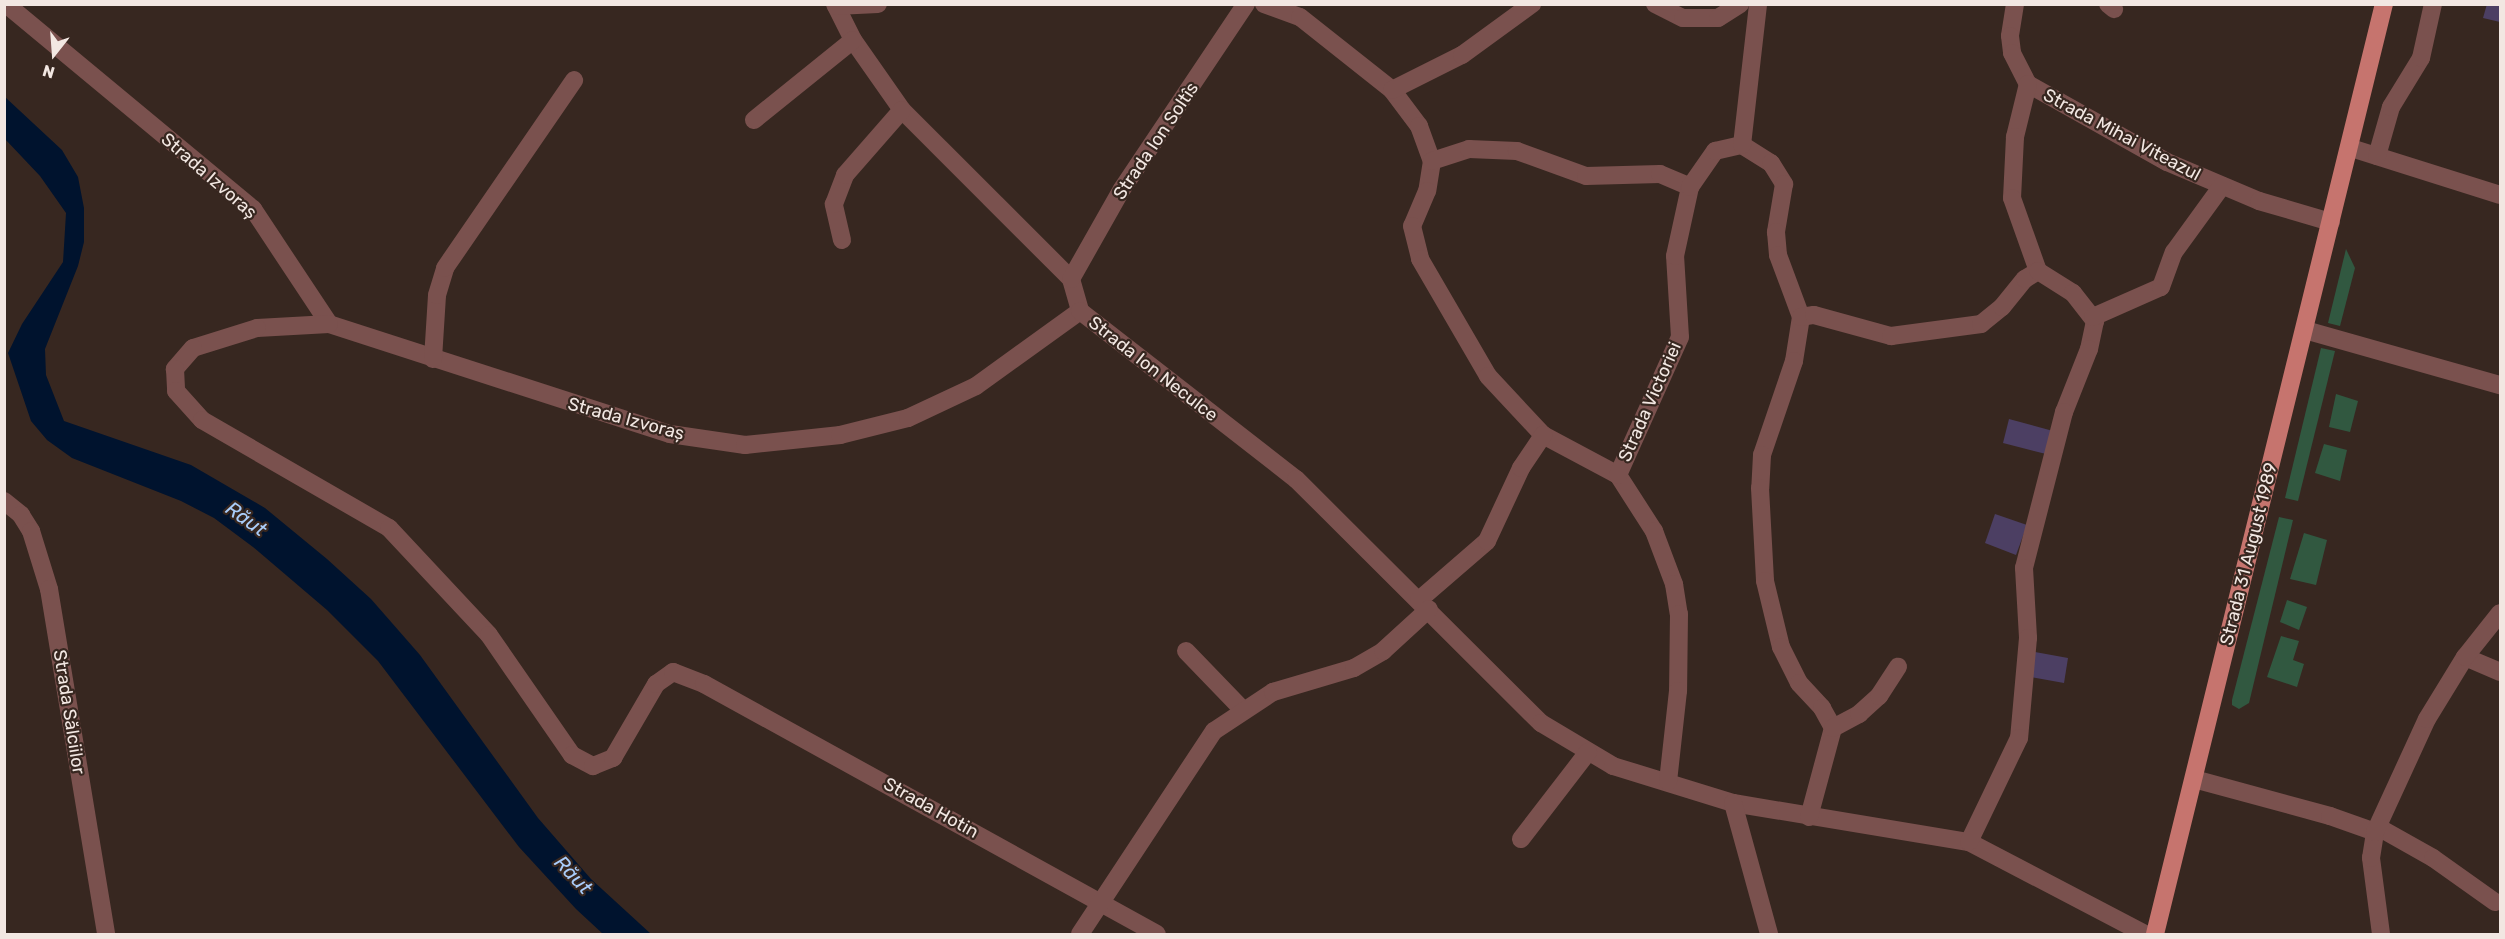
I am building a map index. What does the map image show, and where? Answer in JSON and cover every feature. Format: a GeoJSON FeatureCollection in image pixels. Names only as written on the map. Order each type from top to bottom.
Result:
{"type":"FeatureCollection","features":[{"type":"Feature","properties":{"kind":"main road","name":"Strada 31 August 1989"},"geometry":{"type":"LineString","coordinates":[[2155,934],[2351,148],[2384,4]]}},
{"type":"Feature","properties":{"kind":"street","name":"Strada Izvoraș"},"geometry":{"type":"LineString","coordinates":[[6,4],[253,209],[329,324],[670,434],[745,445],[840,435],[908,418],[976,386],[1080,311]]}},
{"type":"Feature","properties":{"kind":"street"},"geometry":{"type":"LineString","coordinates":[[836,5],[878,4]]}},
{"type":"Feature","properties":{"kind":"street","name":"Strada Ion Soltîs"},"geometry":{"type":"LineString","coordinates":[[1071,279],[1122,189],[1246,4]]}},
{"type":"Feature","properties":{"kind":"street"},"geometry":{"type":"LineString","coordinates":[[1264,4],[1300,17],[1392,90],[1419,126],[1432,161],[1427,191],[1412,226],[1420,259],[1488,376],[1543,435],[1618,475],[1654,531],[1674,584],[1678,614],[1678,691],[1668,782]]}},
{"type":"Feature","properties":{"kind":"street"},"geometry":{"type":"LineString","coordinates":[[1392,90],[1462,55],[1532,4]]}},
{"type":"Feature","properties":{"kind":"street"},"geometry":{"type":"LineString","coordinates":[[1655,4],[1683,18],[1718,18],[1740,4]]}},
{"type":"Feature","properties":{"kind":"street"},"geometry":{"type":"LineString","coordinates":[[1758,4],[1743,145],[1772,163],[1784,184],[1776,231],[1778,255],[1801,317],[1794,361],[1762,455],[1761,530],[1765,581],[1781,647],[1799,683],[1822,708],[1833,728],[1809,817]]}},
{"type":"Feature","properties":{"kind":"street","name":"Strada Mihai Viteazul"},"geometry":{"type":"LineString","coordinates":[[2015,4],[2010,36],[2012,53],[2028,84],[2167,162],[2222,186],[2331,222]]}},
{"type":"Feature","properties":{"kind":"street"},"geometry":{"type":"LineString","coordinates":[[2377,156],[2391,107],[2421,58],[2433,4]]}},
{"type":"Feature","properties":{"kind":"street","name":"Strada Ion Neculce"},"geometry":{"type":"LineString","coordinates":[[836,5],[853,40],[902,110],[1071,279],[1080,311],[1296,479],[1541,723],[1613,766],[1733,803],[1970,842],[2145,934]]}},
{"type":"Feature","properties":{"kind":"street"},"geometry":{"type":"LineString","coordinates":[[754,120],[853,40]]}},
{"type":"Feature","properties":{"kind":"street"},"geometry":{"type":"LineString","coordinates":[[433,359],[437,295],[445,268],[574,80]]}},
{"type":"Feature","properties":{"kind":"street"},"geometry":{"type":"LineString","coordinates":[[1970,842],[2019,738],[2028,638],[2024,568],[2064,412],[2089,348],[2093,317],[2073,293],[2038,271],[2012,198],[2015,137],[2028,84]]}},
{"type":"Feature","properties":{"kind":"street"},"geometry":{"type":"LineString","coordinates":[[842,240],[834,204],[845,175],[902,110]]}},
{"type":"Feature","properties":{"kind":"street","name":"Strada Victoriei"},"geometry":{"type":"LineString","coordinates":[[1618,475],[1680,337],[1682,312],[1675,256],[1690,187],[1715,151],[1743,145]]}},
{"type":"Feature","properties":{"kind":"street"},"geometry":{"type":"LineString","coordinates":[[2351,148],[2500,195]]}},
{"type":"Feature","properties":{"kind":"street"},"geometry":{"type":"LineString","coordinates":[[1432,161],[1470,149],[1517,151],[1586,176],[1660,174],[1690,187]]}},
{"type":"Feature","properties":{"kind":"street"},"geometry":{"type":"LineString","coordinates":[[2093,317],[2161,287],[2174,252],[2222,186]]}},
{"type":"Feature","properties":{"kind":"street"},"geometry":{"type":"LineString","coordinates":[[1801,317],[1814,315],[1891,336],[1981,324],[2002,307],[2025,279],[2038,271]]}},
{"type":"Feature","properties":{"kind":"street","name":"Strada Hotin"},"geometry":{"type":"LineString","coordinates":[[329,324],[257,328],[193,348],[175,369],[176,392],[202,420],[389,528],[489,635],[572,755],[593,766],[613,758],[656,684],[673,672],[704,684],[1102,901],[1157,934]]}},
{"type":"Feature","properties":{"kind":"street"},"geometry":{"type":"LineString","coordinates":[[2305,330],[2500,385]]}},
{"type":"Feature","properties":{"kind":"street"},"geometry":{"type":"LineString","coordinates":[[1080,934],[1214,730],[1273,692],[1354,668],[1383,651],[1424,604],[1487,541],[1521,468],[1543,435]]}},
{"type":"Feature","properties":{"kind":"street","name":"Strada Sălciilor"},"geometry":{"type":"LineString","coordinates":[[4,501],[21,515],[31,531],[49,589],[106,934]]}},
{"type":"Feature","properties":{"kind":"street"},"geometry":{"type":"LineString","coordinates":[[2381,934],[2371,858],[2376,830],[2427,719],[2465,657],[2500,613]]}},
{"type":"Feature","properties":{"kind":"street"},"geometry":{"type":"LineString","coordinates":[[1186,651],[1244,711]]}},
{"type":"Feature","properties":{"kind":"street"},"geometry":{"type":"LineString","coordinates":[[2465,657],[2500,672]]}},
{"type":"Feature","properties":{"kind":"street"},"geometry":{"type":"LineString","coordinates":[[1833,728],[1859,714],[1879,696],[1898,667]]}},
{"type":"Feature","properties":{"kind":"street"},"geometry":{"type":"LineString","coordinates":[[1521,839],[1588,752]]}},
{"type":"Feature","properties":{"kind":"street"},"geometry":{"type":"LineString","coordinates":[[2194,779],[2376,830],[2433,858],[2495,902]]}},
{"type":"Feature","properties":{"kind":"street"},"geometry":{"type":"LineString","coordinates":[[1733,803],[1768,934]]}},
{"type":"Feature","properties":{"kind":"green space"},"geometry":{"type":"Polygon","coordinates":[[[2346,249],[2355,268],[2340,326],[2328,323],[2346,249]]]}},
{"type":"Feature","properties":{"kind":"green space"},"geometry":{"type":"Polygon","coordinates":[[[2321,348],[2335,351],[2298,501],[2285,498],[2321,348]]]}},
{"type":"Feature","properties":{"kind":"green space"},"geometry":{"type":"Polygon","coordinates":[[[2336,394],[2358,401],[2350,432],[2329,427],[2336,394]]]}},
{"type":"Feature","properties":{"kind":"green space"},"geometry":{"type":"Polygon","coordinates":[[[2324,444],[2347,450],[2340,481],[2315,473],[2324,444]]]}},
{"type":"Feature","properties":{"kind":"green space"},"geometry":{"type":"Polygon","coordinates":[[[2279,517],[2293,520],[2249,703],[2239,709],[2232,705],[2232,700],[2279,517]]]}},
{"type":"Feature","properties":{"kind":"green space"},"geometry":{"type":"Polygon","coordinates":[[[2304,533],[2327,540],[2316,585],[2290,579],[2304,533]]]}},
{"type":"Feature","properties":{"kind":"green space"},"geometry":{"type":"Polygon","coordinates":[[[2287,600],[2307,607],[2299,630],[2280,622],[2287,600]]]}},
{"type":"Feature","properties":{"kind":"green space"},"geometry":{"type":"Polygon","coordinates":[[[2281,636],[2299,641],[2293,660],[2304,664],[2297,687],[2267,677],[2281,636]]]}},
{"type":"Feature","properties":{"kind":"water","name":"Răut"},"geometry":{"type":"Polygon","coordinates":[[[5,97],[62,150],[78,177],[84,208],[84,242],[78,266],[45,349],[46,375],[64,421],[191,465],[265,508],[327,559],[371,599],[420,655],[538,818],[591,879],[651,934],[603,934],[576,909],[519,847],[378,661],[327,610],[253,547],[214,518],[181,501],[72,458],[47,440],[31,421],[8,353],[22,324],[63,262],[66,213],[40,176],[5,139],[5,97]]]}},
{"type":"Feature","properties":{"kind":"building"},"geometry":{"type":"Polygon","coordinates":[[[2487,4],[2500,4],[2500,22],[2483,18],[2487,4]]]}},
{"type":"Feature","properties":{"kind":"building"},"geometry":{"type":"Polygon","coordinates":[[[2009,419],[2053,431],[2046,454],[2003,443],[2009,419]]]}},
{"type":"Feature","properties":{"kind":"building"},"geometry":{"type":"Polygon","coordinates":[[[1995,514],[2027,525],[2016,555],[1985,543],[1995,514]]]}},
{"type":"Feature","properties":{"kind":"building"},"geometry":{"type":"Polygon","coordinates":[[[2035,652],[2068,658],[2064,683],[2030,677],[2035,652]]]}}]}
